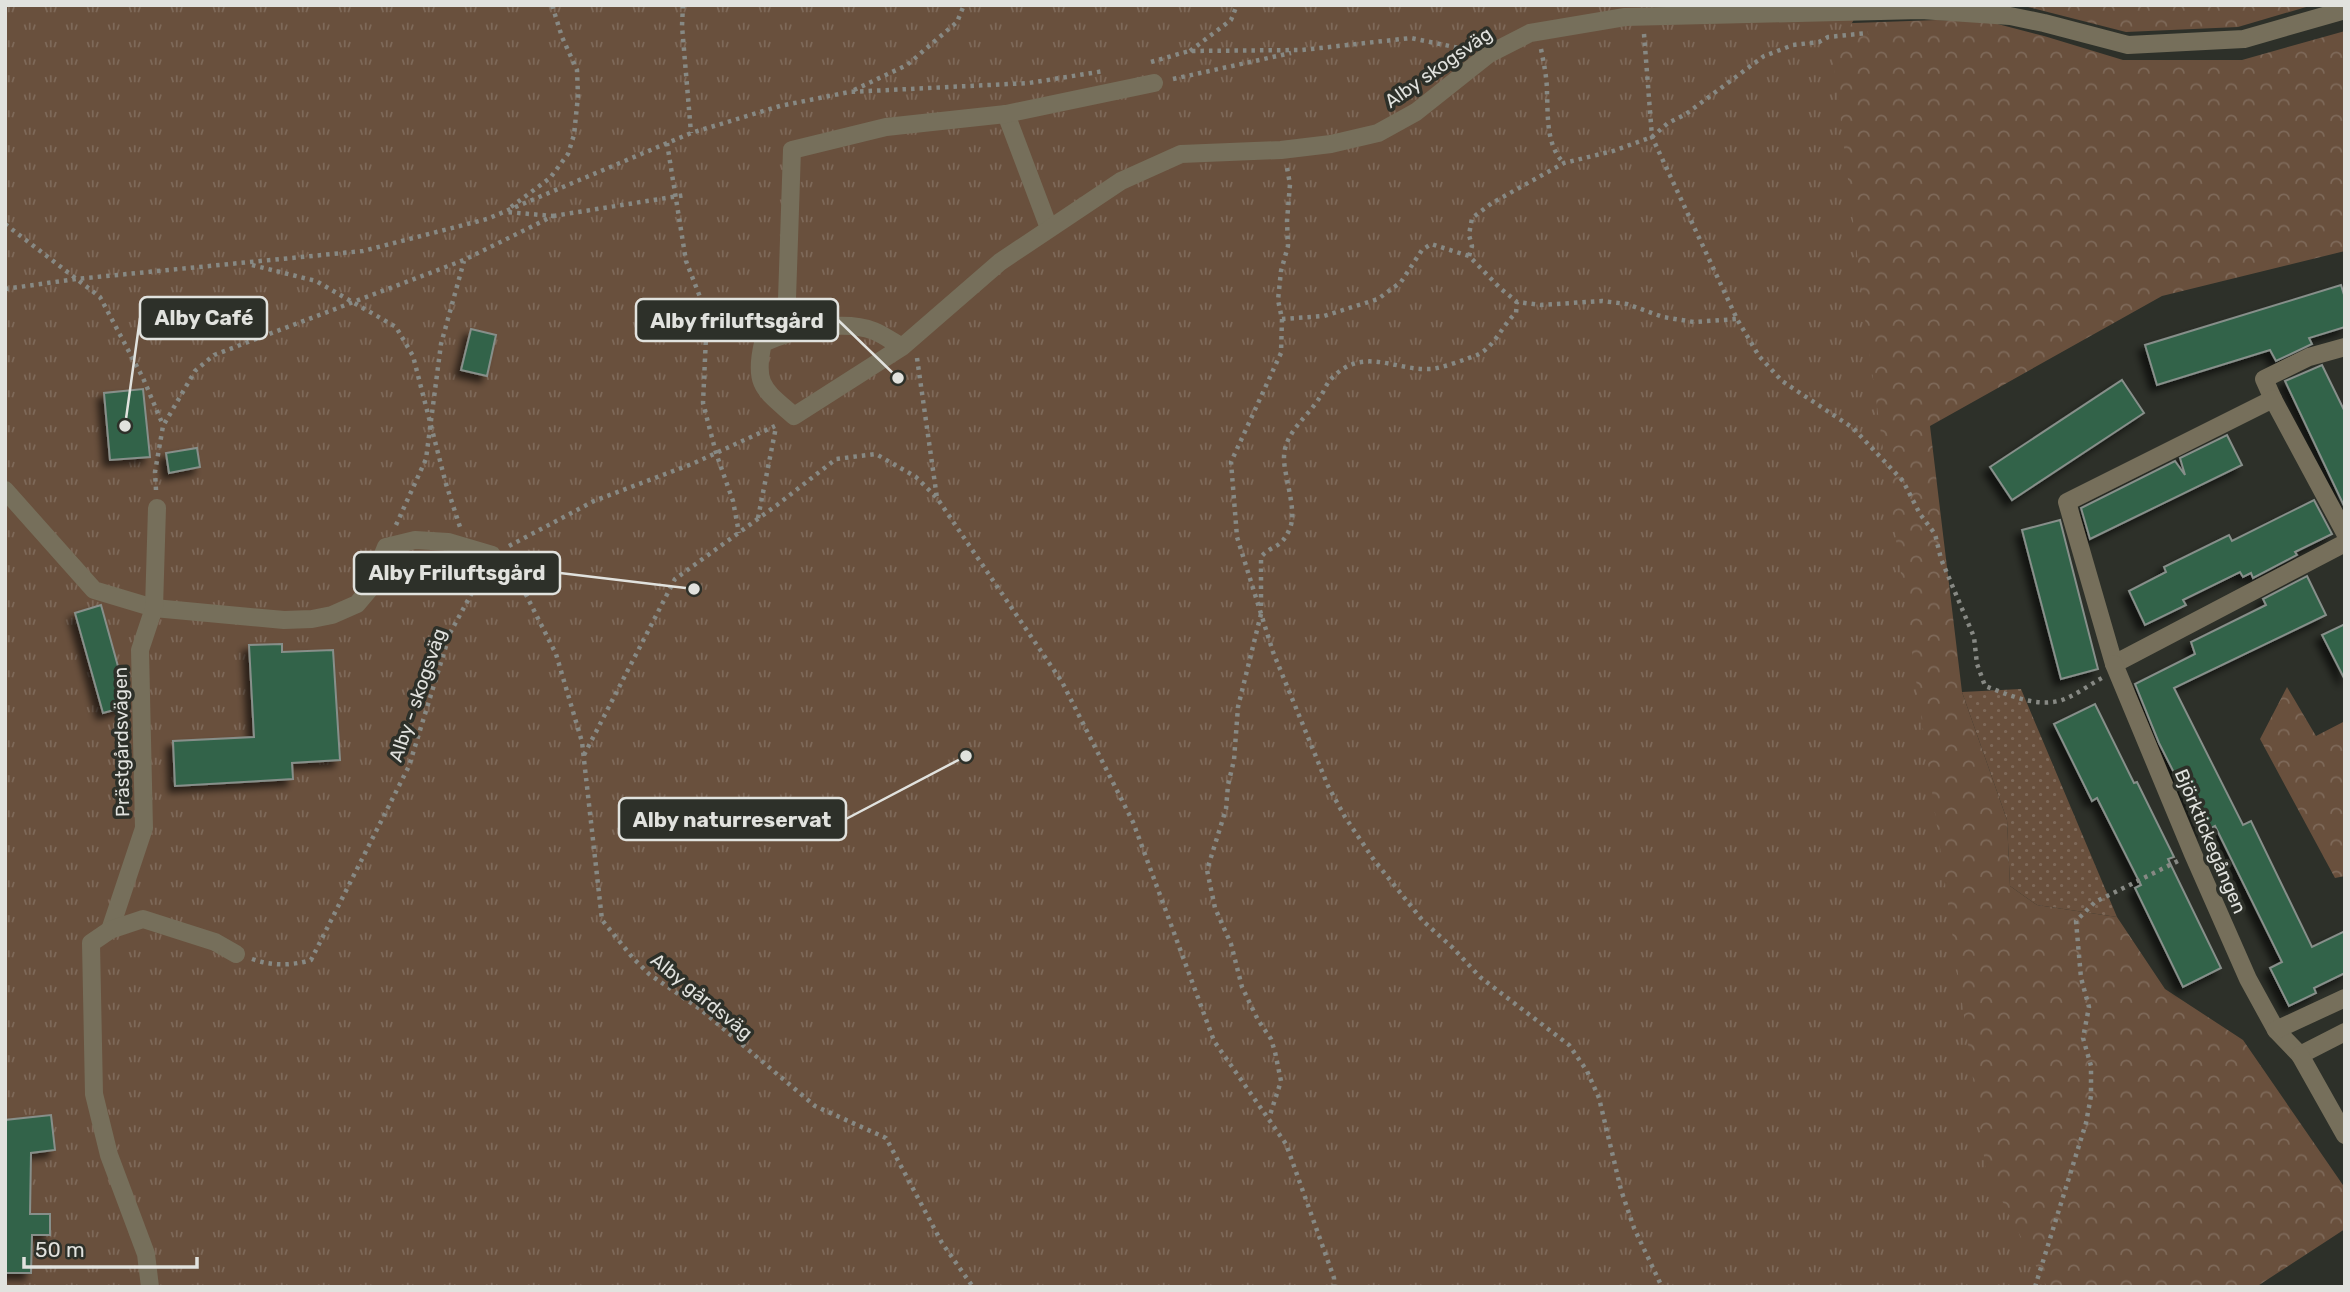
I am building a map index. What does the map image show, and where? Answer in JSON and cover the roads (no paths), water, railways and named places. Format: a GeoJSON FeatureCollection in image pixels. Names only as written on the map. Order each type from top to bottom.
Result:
{"type":"FeatureCollection","features":[{"type":"Feature","properties":{"kind":"street","name":"Alby skogsväg"},"geometry":{"type":"LineString","coordinates":[[784,334],[763,344],[758,365],[763,387],[794,416],[908,342],[1000,262],[1121,181],[1181,154],[1281,150],[1331,144],[1378,133],[1416,112],[1489,54],[1530,33],[1625,17],[1921,9],[2010,16],[2128,45],[2244,39],[2345,10]]}},
{"type":"Feature","properties":{"kind":"street"},"geometry":{"type":"LineString","coordinates":[[908,342],[845,325],[784,334],[792,150],[886,127],[1006,114],[1154,83]]}},
{"type":"Feature","properties":{"kind":"street"},"geometry":{"type":"LineString","coordinates":[[1006,114],[1049,228]]}},
{"type":"Feature","properties":{"kind":"street"},"geometry":{"type":"LineString","coordinates":[[2345,347],[2309,357],[2264,379],[2345,533]]}},
{"type":"Feature","properties":{"kind":"street","name":"Björktickegången"},"geometry":{"type":"LineString","coordinates":[[2273,399],[2067,502],[2114,664],[2193,854],[2248,979],[2276,1030],[2300,1055],[2345,1135]]}},
{"type":"Feature","properties":{"kind":"street"},"geometry":{"type":"LineString","coordinates":[[5,491],[94,590],[154,608],[284,620],[312,619],[332,615],[357,604],[368,591],[386,547],[415,540],[448,542],[492,555]]}},
{"type":"Feature","properties":{"kind":"street","name":"Prästgårdsvägen"},"geometry":{"type":"LineString","coordinates":[[150,1287],[146,1254],[109,1155],[94,1094],[91,943],[110,930],[144,828],[140,650],[154,608],[157,508]]}},
{"type":"Feature","properties":{"kind":"street"},"geometry":{"type":"LineString","coordinates":[[2114,664],[2345,542]]}},
{"type":"Feature","properties":{"kind":"street"},"geometry":{"type":"LineString","coordinates":[[110,930],[143,919],[215,942],[236,954]]}},
{"type":"Feature","properties":{"kind":"street"},"geometry":{"type":"LineString","coordinates":[[2276,1030],[2345,998]]}},
{"type":"Feature","properties":{"kind":"street"},"geometry":{"type":"LineString","coordinates":[[2300,1055],[2345,1032]]}},
{"type":"Feature","properties":{"kind":"place","name":"Alby friluftsgård"},"geometry":{"type":"Point","coordinates":[898,378]}},
{"type":"Feature","properties":{"kind":"place","name":"Alby Café"},"geometry":{"type":"Point","coordinates":[125,426]}},
{"type":"Feature","properties":{"kind":"place","name":"Alby Friluftsgård"},"geometry":{"type":"Point","coordinates":[694,589]}},
{"type":"Feature","properties":{"kind":"place","name":"Alby naturreservat"},"geometry":{"type":"Point","coordinates":[966,756]}}]}
